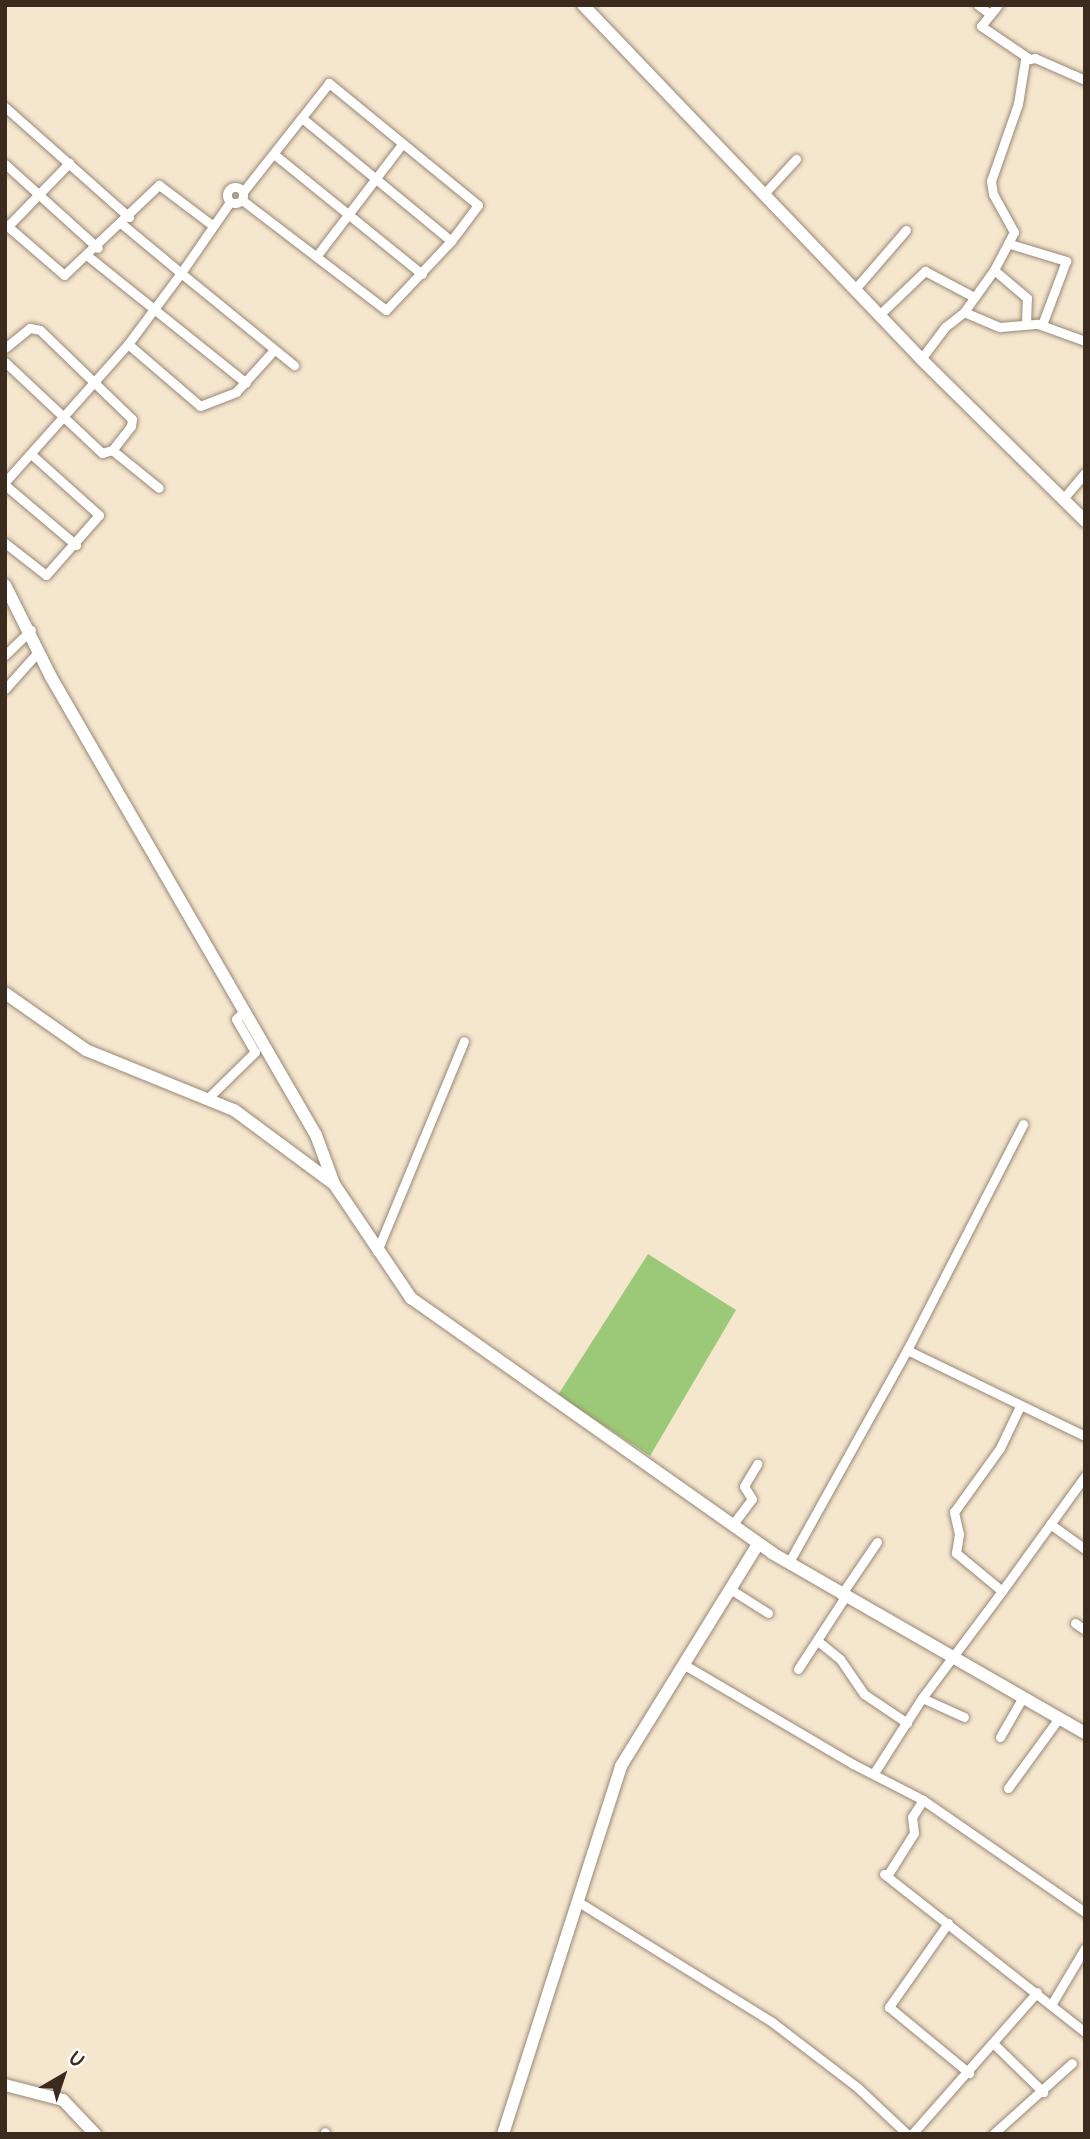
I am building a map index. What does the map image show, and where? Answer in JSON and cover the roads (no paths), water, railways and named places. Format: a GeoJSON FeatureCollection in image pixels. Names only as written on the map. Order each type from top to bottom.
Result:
{"type":"FeatureCollection","features":[{"type":"Feature","properties":{"kind":"street"},"geometry":{"type":"LineString","coordinates":[[583,5],[921,359],[1085,521]]}},
{"type":"Feature","properties":{"kind":"street"},"geometry":{"type":"LineString","coordinates":[[978,5],[990,14]]}},
{"type":"Feature","properties":{"kind":"street"},"geometry":{"type":"LineString","coordinates":[[998,5],[982,27],[1028,58],[1085,80]]}},
{"type":"Feature","properties":{"kind":"street"},"geometry":{"type":"LineString","coordinates":[[921,359],[944,327],[964,312],[995,271],[1010,244],[1014,229],[993,194],[991,181],[1028,58]]}},
{"type":"Feature","properties":{"kind":"street"},"geometry":{"type":"LineString","coordinates":[[75,545],[5,484],[128,344],[156,309],[212,225],[230,202],[243,196],[326,84],[331,83],[477,204],[451,241],[422,274],[385,309],[318,254],[243,196],[230,188],[230,202]]}},
{"type":"Feature","properties":{"kind":"street"},"geometry":{"type":"LineString","coordinates":[[5,107],[69,163],[181,273],[293,365]]}},
{"type":"Feature","properties":{"kind":"street"},"geometry":{"type":"LineString","coordinates":[[302,118],[451,241]]}},
{"type":"Feature","properties":{"kind":"street"},"geometry":{"type":"LineString","coordinates":[[318,254],[402,144]]}},
{"type":"Feature","properties":{"kind":"street"},"geometry":{"type":"LineString","coordinates":[[275,155],[422,274]]}},
{"type":"Feature","properties":{"kind":"street"},"geometry":{"type":"LineString","coordinates":[[763,195],[796,159]]}},
{"type":"Feature","properties":{"kind":"street"},"geometry":{"type":"LineString","coordinates":[[69,163],[7,225],[64,275],[89,257],[156,187],[164,186],[212,225]]}},
{"type":"Feature","properties":{"kind":"street"},"geometry":{"type":"LineString","coordinates":[[5,164],[98,248]]}},
{"type":"Feature","properties":{"kind":"street"},"geometry":{"type":"LineString","coordinates":[[855,289],[905,230]]}},
{"type":"Feature","properties":{"kind":"street"},"geometry":{"type":"LineString","coordinates":[[1010,244],[1066,261],[1042,325]]}},
{"type":"Feature","properties":{"kind":"street"},"geometry":{"type":"LineString","coordinates":[[89,257],[246,383]]}},
{"type":"Feature","properties":{"kind":"street"},"geometry":{"type":"LineString","coordinates":[[879,315],[925,271],[974,298]]}},
{"type":"Feature","properties":{"kind":"street"},"geometry":{"type":"LineString","coordinates":[[995,271],[1027,298],[1026,324]]}},
{"type":"Feature","properties":{"kind":"street"},"geometry":{"type":"LineString","coordinates":[[964,312],[1000,327],[1042,325],[1085,341]]}},
{"type":"Feature","properties":{"kind":"street"},"geometry":{"type":"LineString","coordinates":[[5,348],[34,327],[133,422],[112,450],[102,453],[5,362]]}},
{"type":"Feature","properties":{"kind":"street"},"geometry":{"type":"LineString","coordinates":[[128,344],[198,405],[236,392],[274,350]]}},
{"type":"Feature","properties":{"kind":"street"},"geometry":{"type":"LineString","coordinates":[[112,450],[159,488]]}},
{"type":"Feature","properties":{"kind":"street"},"geometry":{"type":"LineString","coordinates":[[5,543],[46,575],[75,545],[100,512],[31,454]]}},
{"type":"Feature","properties":{"kind":"street"},"geometry":{"type":"LineString","coordinates":[[1063,499],[1085,473]]}},
{"type":"Feature","properties":{"kind":"street"},"geometry":{"type":"LineString","coordinates":[[5,584],[31,630],[38,652],[316,1135],[334,1184],[411,1298],[755,1541],[843,1596],[1085,1733]]}},
{"type":"Feature","properties":{"kind":"street"},"geometry":{"type":"LineString","coordinates":[[5,655],[31,630]]}},
{"type":"Feature","properties":{"kind":"street"},"geometry":{"type":"LineString","coordinates":[[5,689],[38,652]]}},
{"type":"Feature","properties":{"kind":"street"},"geometry":{"type":"LineString","coordinates":[[5,993],[86,1050],[234,1110],[334,1184]]}},
{"type":"Feature","properties":{"kind":"street"},"geometry":{"type":"LineString","coordinates":[[208,1098],[255,1052],[236,1019],[244,1012]]}},
{"type":"Feature","properties":{"kind":"street"},"geometry":{"type":"LineString","coordinates":[[377,1251],[464,1041]]}},
{"type":"Feature","properties":{"kind":"street"},"geometry":{"type":"LineString","coordinates":[[789,1562],[907,1350],[1023,1125]]}},
{"type":"Feature","properties":{"kind":"street"},"geometry":{"type":"LineString","coordinates":[[907,1350],[1085,1436]]}},
{"type":"Feature","properties":{"kind":"street"},"geometry":{"type":"LineString","coordinates":[[1002,1591],[956,1553],[958,1534],[954,1512],[1000,1448],[1020,1406]]}},
{"type":"Feature","properties":{"kind":"street"},"geometry":{"type":"LineString","coordinates":[[735,1526],[752,1500],[744,1486],[757,1464]]}},
{"type":"Feature","properties":{"kind":"street"},"geometry":{"type":"LineString","coordinates":[[874,1773],[922,1698],[954,1658],[978,1618],[1002,1591],[1085,1476]]}},
{"type":"Feature","properties":{"kind":"street"},"geometry":{"type":"LineString","coordinates":[[1050,1524],[1085,1549]]}},
{"type":"Feature","properties":{"kind":"street"},"geometry":{"type":"LineString","coordinates":[[503,2134],[621,1766],[730,1589],[755,1541]]}},
{"type":"Feature","properties":{"kind":"street"},"geometry":{"type":"LineString","coordinates":[[798,1669],[819,1642],[843,1596],[877,1542]]}},
{"type":"Feature","properties":{"kind":"street"},"geometry":{"type":"LineString","coordinates":[[730,1589],[768,1613]]}},
{"type":"Feature","properties":{"kind":"street"},"geometry":{"type":"LineString","coordinates":[[1075,1623],[1085,1630]]}},
{"type":"Feature","properties":{"kind":"street"},"geometry":{"type":"LineString","coordinates":[[819,1642],[840,1659],[864,1694],[907,1723]]}},
{"type":"Feature","properties":{"kind":"street"},"geometry":{"type":"LineString","coordinates":[[683,1664],[923,1800],[1085,1912]]}},
{"type":"Feature","properties":{"kind":"street"},"geometry":{"type":"LineString","coordinates":[[1000,1737],[1023,1697]]}},
{"type":"Feature","properties":{"kind":"street"},"geometry":{"type":"LineString","coordinates":[[922,1698],[964,1717]]}},
{"type":"Feature","properties":{"kind":"street"},"geometry":{"type":"LineString","coordinates":[[1008,1788],[1059,1718]]}},
{"type":"Feature","properties":{"kind":"street"},"geometry":{"type":"LineString","coordinates":[[923,1800],[912,1817],[914,1833],[886,1875],[1085,2032]]}},
{"type":"Feature","properties":{"kind":"street"},"geometry":{"type":"LineString","coordinates":[[577,1901],[772,2022],[857,2087],[906,2134]]}},
{"type":"Feature","properties":{"kind":"street"},"geometry":{"type":"LineString","coordinates":[[948,1923],[889,2007],[969,2073]]}},
{"type":"Feature","properties":{"kind":"street"},"geometry":{"type":"LineString","coordinates":[[1051,2005],[1085,1948]]}},
{"type":"Feature","properties":{"kind":"street"},"geometry":{"type":"LineString","coordinates":[[912,2134],[994,2045],[1037,1992]]}},
{"type":"Feature","properties":{"kind":"street"},"geometry":{"type":"LineString","coordinates":[[994,2045],[1043,2092]]}},
{"type":"Feature","properties":{"kind":"street"},"geometry":{"type":"LineString","coordinates":[[993,2134],[1043,2092],[1072,2063]]}},
{"type":"Feature","properties":{"kind":"street"},"geometry":{"type":"LineString","coordinates":[[5,2085],[63,2100],[94,2134]]}}]}
